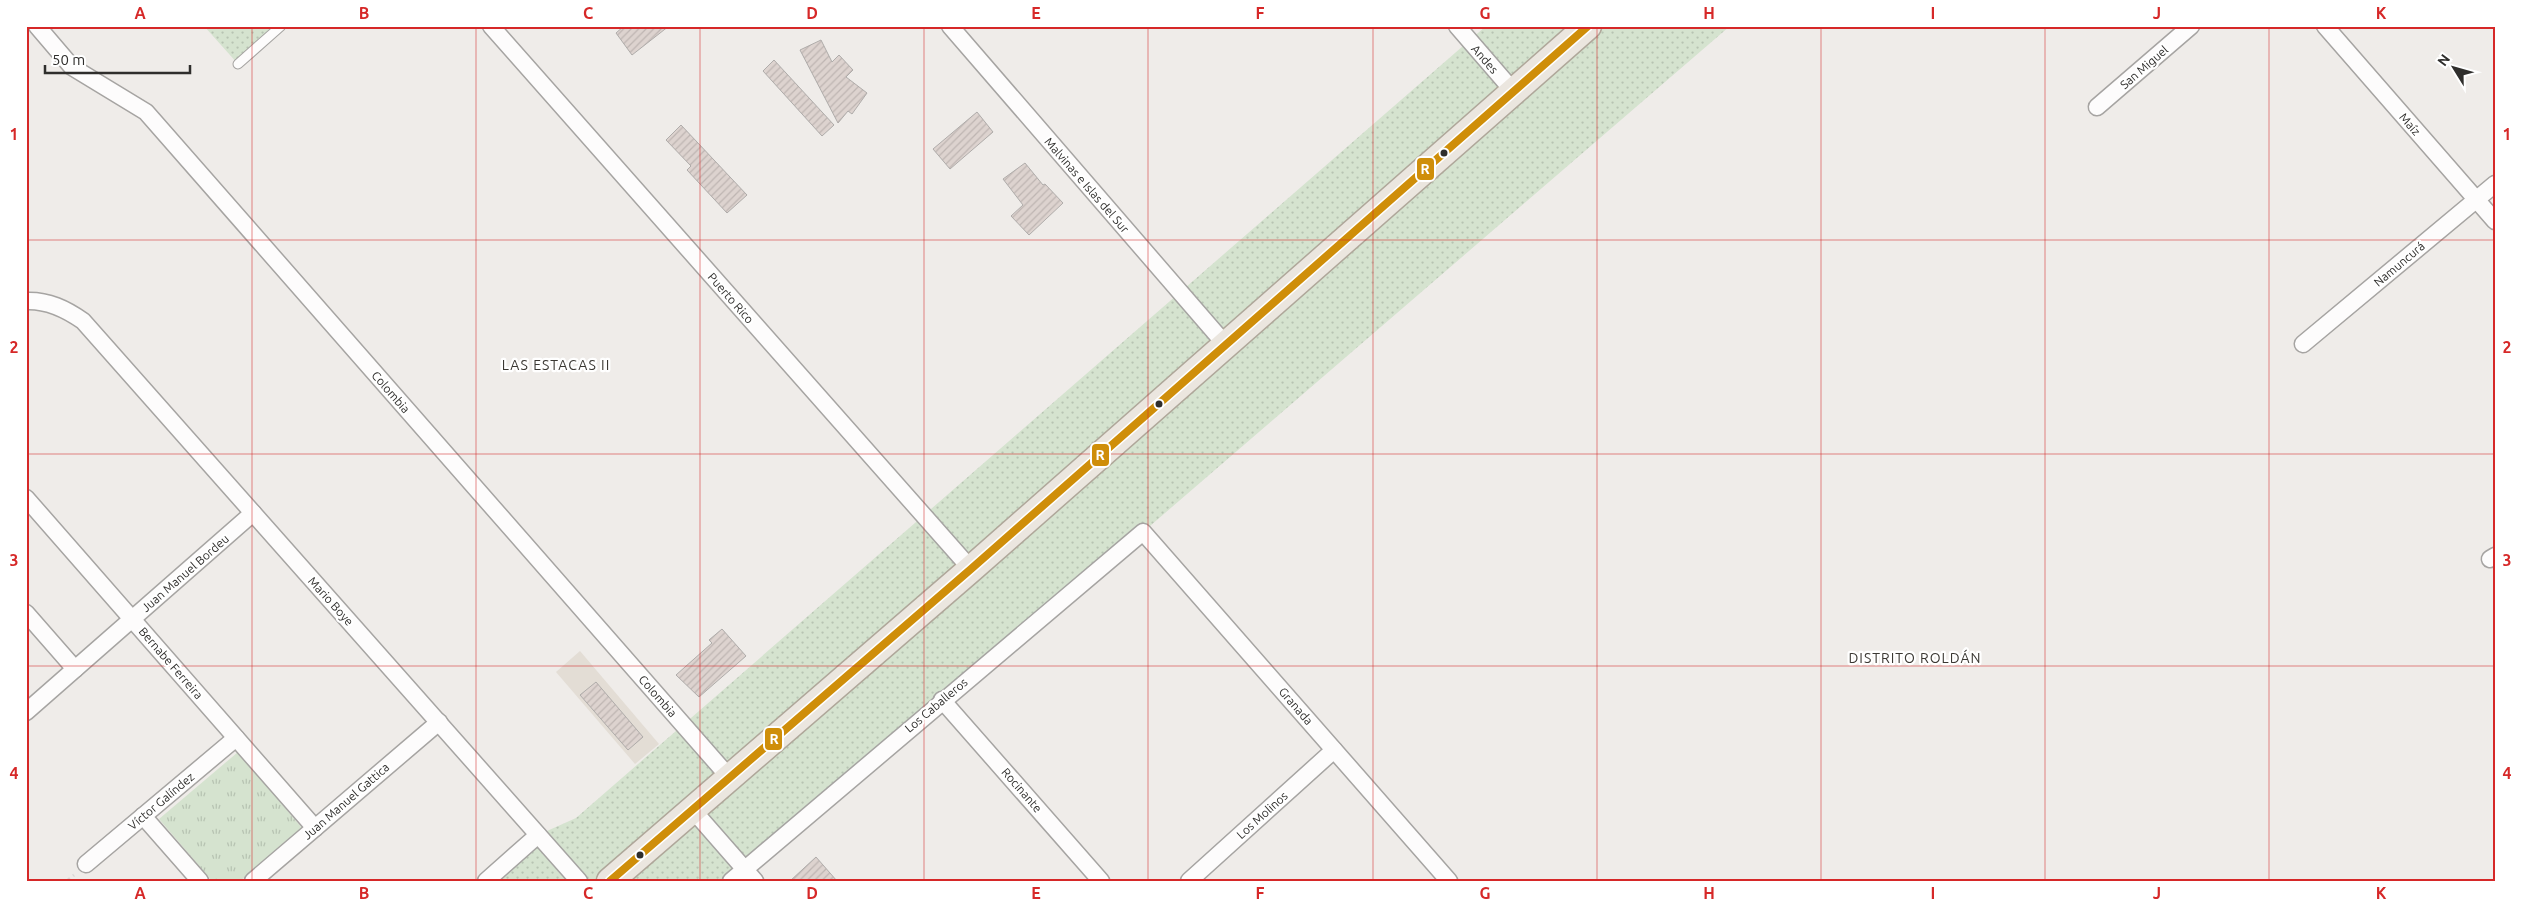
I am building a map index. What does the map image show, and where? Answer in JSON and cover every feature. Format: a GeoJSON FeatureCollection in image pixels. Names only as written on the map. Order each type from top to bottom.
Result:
{"type":"FeatureCollection","features":[{"type":"Feature","properties":{"kind":"main road"},"geometry":{"type":"LineString","coordinates":[[610,881],[970,569],[1588,26]]}},
{"type":"Feature","properties":{"kind":"street","name":"Colombia"},"geometry":{"type":"LineString","coordinates":[[37,26],[72,67],[146,112],[729,777]]}},
{"type":"Feature","properties":{"kind":"street","name":"Puerto Rico"},"geometry":{"type":"LineString","coordinates":[[492,26],[970,569]]}},
{"type":"Feature","properties":{"kind":"street","name":"Malvinas e Islas del Sur"},"geometry":{"type":"LineString","coordinates":[[950,26],[1225,344]]}},
{"type":"Feature","properties":{"kind":"street","name":"Andes"},"geometry":{"type":"LineString","coordinates":[[1457,26],[1514,92]]}},
{"type":"Feature","properties":{"kind":"street","name":"San Miguel"},"geometry":{"type":"LineString","coordinates":[[2097,107],[2191,26]]}},
{"type":"Feature","properties":{"kind":"street","name":"Maíz"},"geometry":{"type":"LineString","coordinates":[[2325,26],[2495,221]]}},
{"type":"Feature","properties":{"kind":"street","name":"Namuncurá"},"geometry":{"type":"LineString","coordinates":[[2303,344],[2495,184]]}},
{"type":"Feature","properties":{"kind":"street","name":"Mario Boye"},"geometry":{"type":"LineString","coordinates":[[26,301],[49,303],[68,310],[83,322],[579,881]]}},
{"type":"Feature","properties":{"kind":"street","name":"Bernabe Ferreira"},"geometry":{"type":"LineString","coordinates":[[26,498],[315,828]]}},
{"type":"Feature","properties":{"kind":"street","name":"Juan Manuel Bordeu"},"geometry":{"type":"LineString","coordinates":[[26,712],[253,513]]}},
{"type":"Feature","properties":{"kind":"street","name":"Los Caballeros"},"geometry":{"type":"LineString","coordinates":[[731,881],[750,875],[942,700],[1143,532]]}},
{"type":"Feature","properties":{"kind":"street","name":"Granada"},"geometry":{"type":"LineString","coordinates":[[1143,532],[1449,881]]}},
{"type":"Feature","properties":{"kind":"street"},"geometry":{"type":"LineString","coordinates":[[26,613],[75,669]]}},
{"type":"Feature","properties":{"kind":"street","name":"Rocinante"},"geometry":{"type":"LineString","coordinates":[[942,700],[1101,881]]}},
{"type":"Feature","properties":{"kind":"street","name":"Juan Manuel Gattica"},"geometry":{"type":"LineString","coordinates":[[254,881],[439,722]]}},
{"type":"Feature","properties":{"kind":"street","name":"Víctor Galíndez"},"geometry":{"type":"LineString","coordinates":[[86,864],[236,738]]}},
{"type":"Feature","properties":{"kind":"street","name":"Los Molinos"},"geometry":{"type":"LineString","coordinates":[[1189,881],[1334,750]]}},
{"type":"Feature","properties":{"kind":"street"},"geometry":{"type":"LineString","coordinates":[[692,809],[750,875]]}},
{"type":"Feature","properties":{"kind":"street"},"geometry":{"type":"LineString","coordinates":[[143,816],[200,881]]}},
{"type":"Feature","properties":{"kind":"street"},"geometry":{"type":"LineString","coordinates":[[486,881],[538,835]]}},
{"type":"Feature","properties":{"kind":"lane"},"geometry":{"type":"LineString","coordinates":[[238,64],[281,26]]}},
{"type":"Feature","properties":{"kind":"shaded area"},"geometry":{"type":"Polygon","coordinates":[[[580,651],[659,744],[635,764],[556,672],[580,651]]]}},
{"type":"Feature","properties":{"kind":"green space"},"geometry":{"type":"Polygon","coordinates":[[[204,26],[281,26],[238,64],[204,26]]]}},
{"type":"Feature","properties":{"kind":"green space"},"geometry":{"type":"Polygon","coordinates":[[[1486,26],[1730,26],[1143,532],[731,881],[486,881],[538,835],[576,818],[1486,26]]]}},
{"type":"Feature","properties":{"kind":"green space"},"geometry":{"type":"Polygon","coordinates":[[[238,752],[302,828],[240,881],[212,881],[159,819],[238,752]]]}},
{"type":"Feature","properties":{"kind":"building"},"geometry":{"type":"Polygon","coordinates":[[[624,26],[669,26],[632,55],[616,33],[624,26]]]}},
{"type":"Feature","properties":{"kind":"building"},"geometry":{"type":"Polygon","coordinates":[[[821,40],[832,62],[839,55],[853,70],[846,77],[867,93],[852,114],[848,111],[838,123],[800,50],[821,40]]]}},
{"type":"Feature","properties":{"kind":"building"},"geometry":{"type":"Polygon","coordinates":[[[774,60],[834,125],[822,136],[763,71],[774,60]]]}},
{"type":"Feature","properties":{"kind":"building"},"geometry":{"type":"Polygon","coordinates":[[[977,112],[993,132],[950,169],[933,149],[977,112]]]}},
{"type":"Feature","properties":{"kind":"building"},"geometry":{"type":"Polygon","coordinates":[[[681,125],[747,195],[727,213],[687,170],[691,166],[666,140],[681,125]]]}},
{"type":"Feature","properties":{"kind":"building"},"geometry":{"type":"Polygon","coordinates":[[[1025,163],[1043,185],[1045,184],[1063,203],[1029,235],[1011,216],[1023,205],[1003,179],[1025,163]]]}},
{"type":"Feature","properties":{"kind":"building"},"geometry":{"type":"Polygon","coordinates":[[[722,629],[746,656],[699,697],[676,675],[712,643],[709,640],[722,629]]]}},
{"type":"Feature","properties":{"kind":"building"},"geometry":{"type":"Polygon","coordinates":[[[596,682],[643,737],[628,750],[580,695],[596,682]]]}},
{"type":"Feature","properties":{"kind":"building"},"geometry":{"type":"Polygon","coordinates":[[[816,857],[837,881],[790,881],[816,857]]]}},
{"type":"Feature","properties":{"kind":"transit line","name":"R"},"geometry":{"type":"LineString","coordinates":[[610,881],[971,569],[1588,26]]}},
{"type":"Feature","properties":{"kind":"district","name":"LAS ESTACAS II"},"geometry":{"type":"Point","coordinates":[556,365]}},
{"type":"Feature","properties":{"kind":"district","name":"DISTRITO ROLDÁN"},"geometry":{"type":"Point","coordinates":[1915,658]}}]}
